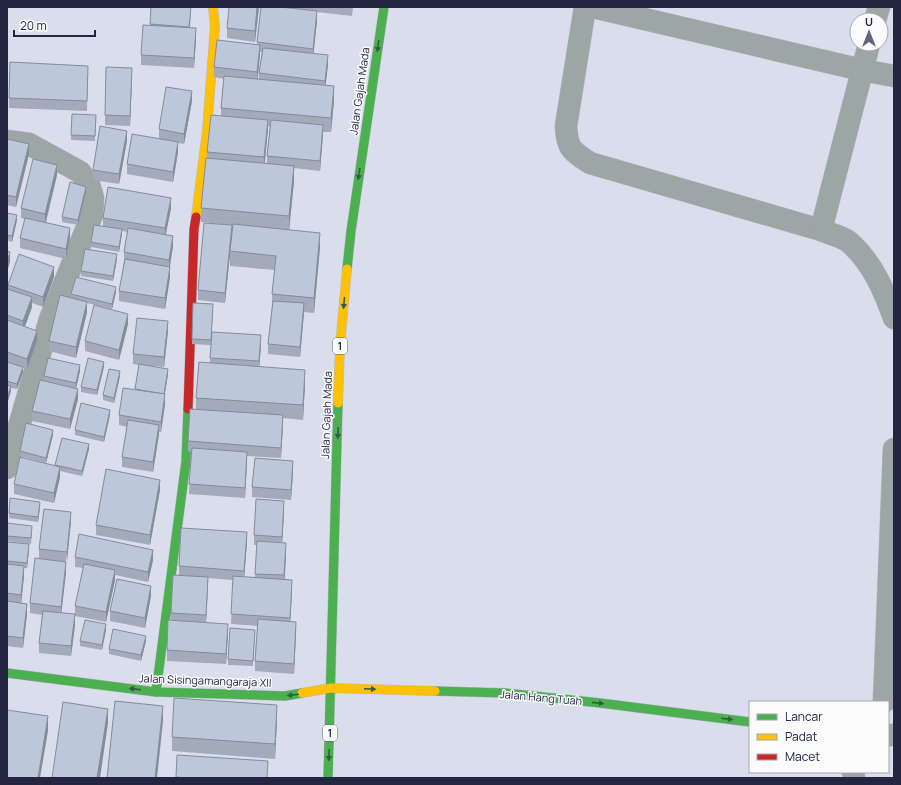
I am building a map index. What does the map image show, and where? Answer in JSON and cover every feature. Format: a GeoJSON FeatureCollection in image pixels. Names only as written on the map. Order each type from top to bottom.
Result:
{"type":"FeatureCollection","features":[{"type":"Feature","properties":{"kind":"main road"},"geometry":{"type":"LineString","coordinates":[[156,692],[186,461],[194,229],[206,131],[215,26],[213,7]]}},
{"type":"Feature","properties":{"kind":"main road","name":"Jalan Gajah Mada"},"geometry":{"type":"LineString","coordinates":[[328,778],[340,346],[350,231],[384,7]]}},
{"type":"Feature","properties":{"kind":"main road","name":"Jalan Sisingamangaraja XII"},"geometry":{"type":"LineString","coordinates":[[7,673],[156,692],[286,696],[331,688]]}},
{"type":"Feature","properties":{"kind":"main road","name":"Jalan Hang Tuah"},"geometry":{"type":"LineString","coordinates":[[331,688],[505,693],[600,703],[749,722]]}},
{"type":"Feature","properties":{"kind":"street"},"geometry":{"type":"LineString","coordinates":[[585,7],[566,126],[567,140],[574,153],[590,163],[821,230],[848,241],[870,266],[887,299],[894,318]]}},
{"type":"Feature","properties":{"kind":"street"},"geometry":{"type":"LineString","coordinates":[[593,7],[862,70],[894,76]]}},
{"type":"Feature","properties":{"kind":"street"},"geometry":{"type":"LineString","coordinates":[[821,230],[867,52]]}},
{"type":"Feature","properties":{"kind":"street"},"geometry":{"type":"LineString","coordinates":[[7,141],[29,144],[80,172],[89,184],[93,198],[92,215],[50,319],[7,468]]}},
{"type":"Feature","properties":{"kind":"street"},"geometry":{"type":"LineString","coordinates":[[884,701],[894,449]]}},
{"type":"Feature","properties":{"kind":"building"},"geometry":{"type":"Polygon","coordinates":[[[151,7],[191,7],[189,27],[150,24],[151,7]]]}},
{"type":"Feature","properties":{"kind":"building"},"geometry":{"type":"Polygon","coordinates":[[[229,7],[257,7],[255,31],[227,28],[229,7]]]}},
{"type":"Feature","properties":{"kind":"building"},"geometry":{"type":"Polygon","coordinates":[[[261,7],[280,7],[317,11],[313,49],[257,42],[261,7]]]}},
{"type":"Feature","properties":{"kind":"building"},"geometry":{"type":"Polygon","coordinates":[[[143,25],[196,28],[194,58],[141,55],[143,25]]]}},
{"type":"Feature","properties":{"kind":"building"},"geometry":{"type":"Polygon","coordinates":[[[217,40],[260,45],[257,72],[214,67],[217,40]]]}},
{"type":"Feature","properties":{"kind":"building"},"geometry":{"type":"Polygon","coordinates":[[[263,48],[328,55],[325,81],[259,73],[263,48]]]}},
{"type":"Feature","properties":{"kind":"building"},"geometry":{"type":"Polygon","coordinates":[[[10,62],[88,66],[87,101],[9,98],[10,62]]]}},
{"type":"Feature","properties":{"kind":"building"},"geometry":{"type":"Polygon","coordinates":[[[106,67],[132,68],[130,116],[105,115],[106,67]]]}},
{"type":"Feature","properties":{"kind":"building"},"geometry":{"type":"Polygon","coordinates":[[[224,76],[334,86],[331,118],[221,108],[224,76]]]}},
{"type":"Feature","properties":{"kind":"building"},"geometry":{"type":"Polygon","coordinates":[[[166,87],[192,91],[184,134],[159,129],[166,87]]]}},
{"type":"Feature","properties":{"kind":"building"},"geometry":{"type":"Polygon","coordinates":[[[72,114],[96,115],[95,136],[71,135],[72,114]]]}},
{"type":"Feature","properties":{"kind":"building"},"geometry":{"type":"Polygon","coordinates":[[[211,115],[268,120],[264,157],[207,152],[211,115]]]}},
{"type":"Feature","properties":{"kind":"building"},"geometry":{"type":"Polygon","coordinates":[[[271,120],[323,125],[320,161],[267,156],[271,120]]]}},
{"type":"Feature","properties":{"kind":"building"},"geometry":{"type":"Polygon","coordinates":[[[100,126],[127,131],[119,174],[93,170],[100,126]]]}},
{"type":"Feature","properties":{"kind":"building"},"geometry":{"type":"Polygon","coordinates":[[[132,134],[178,142],[173,172],[127,164],[132,134]]]}},
{"type":"Feature","properties":{"kind":"building"},"geometry":{"type":"Polygon","coordinates":[[[7,139],[29,144],[16,197],[7,195],[7,139]]]}},
{"type":"Feature","properties":{"kind":"building"},"geometry":{"type":"Polygon","coordinates":[[[206,158],[294,166],[289,216],[201,208],[206,158]]]}},
{"type":"Feature","properties":{"kind":"building"},"geometry":{"type":"Polygon","coordinates":[[[33,159],[57,165],[45,214],[21,208],[33,159]]]}},
{"type":"Feature","properties":{"kind":"building"},"geometry":{"type":"Polygon","coordinates":[[[70,182],[86,187],[78,220],[62,217],[70,182]]]}},
{"type":"Feature","properties":{"kind":"building"},"geometry":{"type":"Polygon","coordinates":[[[108,187],[171,198],[165,228],[103,218],[108,187]]]}},
{"type":"Feature","properties":{"kind":"building"},"geometry":{"type":"Polygon","coordinates":[[[7,213],[17,215],[12,236],[7,235],[7,213]]]}},
{"type":"Feature","properties":{"kind":"building"},"geometry":{"type":"Polygon","coordinates":[[[25,218],[70,228],[66,249],[20,238],[25,218]]]}},
{"type":"Feature","properties":{"kind":"building"},"geometry":{"type":"Polygon","coordinates":[[[204,223],[232,225],[225,293],[198,290],[204,223]]]}},
{"type":"Feature","properties":{"kind":"building"},"geometry":{"type":"Polygon","coordinates":[[[233,224],[320,233],[314,298],[272,294],[276,256],[230,251],[233,224]]]}},
{"type":"Feature","properties":{"kind":"building"},"geometry":{"type":"Polygon","coordinates":[[[94,225],[122,229],[119,247],[91,242],[94,225]]]}},
{"type":"Feature","properties":{"kind":"building"},"geometry":{"type":"Polygon","coordinates":[[[128,228],[173,236],[169,260],[124,252],[128,228]]]}},
{"type":"Feature","properties":{"kind":"building"},"geometry":{"type":"Polygon","coordinates":[[[85,249],[117,254],[113,276],[81,271],[85,249]]]}},
{"type":"Feature","properties":{"kind":"building"},"geometry":{"type":"Polygon","coordinates":[[[7,251],[10,252],[7,262],[7,251]]]}},
{"type":"Feature","properties":{"kind":"building"},"geometry":{"type":"Polygon","coordinates":[[[19,254],[54,267],[43,297],[8,285],[19,254]]]}},
{"type":"Feature","properties":{"kind":"building"},"geometry":{"type":"Polygon","coordinates":[[[125,259],[170,267],[165,298],[119,291],[125,259]]]}},
{"type":"Feature","properties":{"kind":"building"},"geometry":{"type":"Polygon","coordinates":[[[76,277],[116,287],[112,304],[71,294],[76,277]]]}},
{"type":"Feature","properties":{"kind":"building"},"geometry":{"type":"Polygon","coordinates":[[[7,289],[32,297],[23,321],[7,315],[7,289]]]}},
{"type":"Feature","properties":{"kind":"building"},"geometry":{"type":"Polygon","coordinates":[[[60,295],[87,302],[76,347],[49,341],[60,295]]]}},
{"type":"Feature","properties":{"kind":"building"},"geometry":{"type":"Polygon","coordinates":[[[273,301],[304,303],[300,347],[268,344],[273,301]]]}},
{"type":"Feature","properties":{"kind":"building"},"geometry":{"type":"Polygon","coordinates":[[[193,303],[213,304],[211,340],[192,339],[193,303]]]}},
{"type":"Feature","properties":{"kind":"building"},"geometry":{"type":"Polygon","coordinates":[[[94,305],[128,314],[119,350],[85,341],[94,305]]]}},
{"type":"Feature","properties":{"kind":"building"},"geometry":{"type":"Polygon","coordinates":[[[137,318],[168,321],[164,357],[133,354],[137,318]]]}},
{"type":"Feature","properties":{"kind":"building"},"geometry":{"type":"Polygon","coordinates":[[[7,320],[37,331],[27,359],[7,352],[7,320]]]}},
{"type":"Feature","properties":{"kind":"building"},"geometry":{"type":"Polygon","coordinates":[[[212,332],[261,335],[259,361],[210,358],[212,332]]]}},
{"type":"Feature","properties":{"kind":"building"},"geometry":{"type":"Polygon","coordinates":[[[48,358],[80,365],[76,383],[44,376],[48,358]]]}},
{"type":"Feature","properties":{"kind":"building"},"geometry":{"type":"Polygon","coordinates":[[[88,358],[104,362],[97,390],[81,387],[88,358]]]}},
{"type":"Feature","properties":{"kind":"building"},"geometry":{"type":"Polygon","coordinates":[[[7,362],[23,367],[17,384],[7,381],[7,362]]]}},
{"type":"Feature","properties":{"kind":"building"},"geometry":{"type":"Polygon","coordinates":[[[199,362],[305,370],[303,405],[196,398],[199,362]]]}},
{"type":"Feature","properties":{"kind":"building"},"geometry":{"type":"Polygon","coordinates":[[[139,364],[168,369],[164,394],[135,389],[139,364]]]}},
{"type":"Feature","properties":{"kind":"building"},"geometry":{"type":"Polygon","coordinates":[[[109,369],[120,371],[114,398],[103,395],[109,369]]]}},
{"type":"Feature","properties":{"kind":"building"},"geometry":{"type":"Polygon","coordinates":[[[40,380],[78,389],[70,419],[32,411],[40,380]]]}},
{"type":"Feature","properties":{"kind":"building"},"geometry":{"type":"Polygon","coordinates":[[[7,385],[11,386],[7,399],[7,385]]]}},
{"type":"Feature","properties":{"kind":"building"},"geometry":{"type":"Polygon","coordinates":[[[123,388],[165,394],[161,422],[119,415],[123,388]]]}},
{"type":"Feature","properties":{"kind":"building"},"geometry":{"type":"Polygon","coordinates":[[[81,403],[110,410],[104,437],[75,430],[81,403]]]}},
{"type":"Feature","properties":{"kind":"building"},"geometry":{"type":"Polygon","coordinates":[[[190,409],[283,415],[281,448],[188,441],[190,409]]]}},
{"type":"Feature","properties":{"kind":"building"},"geometry":{"type":"Polygon","coordinates":[[[128,420],[159,425],[153,462],[122,457],[128,420]]]}},
{"type":"Feature","properties":{"kind":"building"},"geometry":{"type":"Polygon","coordinates":[[[26,423],[53,430],[46,458],[20,451],[26,423]]]}},
{"type":"Feature","properties":{"kind":"building"},"geometry":{"type":"Polygon","coordinates":[[[62,438],[89,444],[82,471],[55,465],[62,438]]]}},
{"type":"Feature","properties":{"kind":"building"},"geometry":{"type":"Polygon","coordinates":[[[192,448],[247,452],[245,488],[189,484],[192,448]]]}},
{"type":"Feature","properties":{"kind":"building"},"geometry":{"type":"Polygon","coordinates":[[[20,457],[60,467],[54,493],[14,484],[20,457]]]}},
{"type":"Feature","properties":{"kind":"building"},"geometry":{"type":"Polygon","coordinates":[[[255,458],[293,461],[291,490],[252,487],[255,458]]]}},
{"type":"Feature","properties":{"kind":"building"},"geometry":{"type":"Polygon","coordinates":[[[106,469],[160,480],[150,535],[96,525],[106,469]]]}},
{"type":"Feature","properties":{"kind":"building"},"geometry":{"type":"Polygon","coordinates":[[[10,498],[40,502],[38,517],[9,513],[10,498]]]}},
{"type":"Feature","properties":{"kind":"building"},"geometry":{"type":"Polygon","coordinates":[[[256,499],[284,501],[282,537],[254,535],[256,499]]]}},
{"type":"Feature","properties":{"kind":"building"},"geometry":{"type":"Polygon","coordinates":[[[44,509],[71,512],[67,552],[39,549],[44,509]]]}},
{"type":"Feature","properties":{"kind":"building"},"geometry":{"type":"Polygon","coordinates":[[[7,523],[32,526],[31,538],[7,536],[7,523]]]}},
{"type":"Feature","properties":{"kind":"building"},"geometry":{"type":"Polygon","coordinates":[[[181,528],[247,532],[244,571],[179,566],[181,528]]]}},
{"type":"Feature","properties":{"kind":"building"},"geometry":{"type":"Polygon","coordinates":[[[79,534],[153,550],[148,572],[75,557],[79,534]]]}},
{"type":"Feature","properties":{"kind":"building"},"geometry":{"type":"Polygon","coordinates":[[[257,541],[286,543],[284,575],[255,574],[257,541]]]}},
{"type":"Feature","properties":{"kind":"building"},"geometry":{"type":"Polygon","coordinates":[[[7,542],[29,544],[27,563],[7,561],[7,542]]]}},
{"type":"Feature","properties":{"kind":"building"},"geometry":{"type":"Polygon","coordinates":[[[35,558],[66,562],[61,607],[30,603],[35,558]]]}},
{"type":"Feature","properties":{"kind":"building"},"geometry":{"type":"Polygon","coordinates":[[[7,564],[24,566],[21,595],[7,593],[7,564]]]}},
{"type":"Feature","properties":{"kind":"building"},"geometry":{"type":"Polygon","coordinates":[[[84,564],[115,570],[106,612],[75,606],[84,564]]]}},
{"type":"Feature","properties":{"kind":"building"},"geometry":{"type":"Polygon","coordinates":[[[173,575],[208,577],[206,615],[171,613],[173,575]]]}},
{"type":"Feature","properties":{"kind":"building"},"geometry":{"type":"Polygon","coordinates":[[[233,576],[292,580],[290,618],[231,614],[233,576]]]}},
{"type":"Feature","properties":{"kind":"building"},"geometry":{"type":"Polygon","coordinates":[[[117,579],[151,586],[145,618],[110,611],[117,579]]]}},
{"type":"Feature","properties":{"kind":"building"},"geometry":{"type":"Polygon","coordinates":[[[7,601],[27,604],[23,638],[7,636],[7,601]]]}},
{"type":"Feature","properties":{"kind":"building"},"geometry":{"type":"Polygon","coordinates":[[[43,611],[75,614],[71,646],[39,643],[43,611]]]}},
{"type":"Feature","properties":{"kind":"building"},"geometry":{"type":"Polygon","coordinates":[[[258,619],[296,622],[294,664],[255,661],[258,619]]]}},
{"type":"Feature","properties":{"kind":"building"},"geometry":{"type":"Polygon","coordinates":[[[85,620],[106,624],[102,645],[80,641],[85,620]]]}},
{"type":"Feature","properties":{"kind":"building"},"geometry":{"type":"Polygon","coordinates":[[[168,620],[228,624],[226,654],[167,650],[168,620]]]}},
{"type":"Feature","properties":{"kind":"building"},"geometry":{"type":"Polygon","coordinates":[[[230,628],[255,630],[253,661],[228,659],[230,628]]]}},
{"type":"Feature","properties":{"kind":"building"},"geometry":{"type":"Polygon","coordinates":[[[113,629],[146,636],[141,655],[109,649],[113,629]]]}},
{"type":"Feature","properties":{"kind":"building"},"geometry":{"type":"Polygon","coordinates":[[[174,698],[277,705],[275,744],[172,737],[174,698]]]}},
{"type":"Feature","properties":{"kind":"building"},"geometry":{"type":"Polygon","coordinates":[[[115,701],[163,706],[155,778],[107,778],[115,701]]]}},
{"type":"Feature","properties":{"kind":"building"},"geometry":{"type":"Polygon","coordinates":[[[63,702],[108,709],[97,778],[52,778],[63,702]]]}},
{"type":"Feature","properties":{"kind":"building"},"geometry":{"type":"Polygon","coordinates":[[[7,710],[48,716],[38,778],[7,778],[7,710]]]}},
{"type":"Feature","properties":{"kind":"building"},"geometry":{"type":"Polygon","coordinates":[[[177,755],[268,761],[267,778],[176,777],[177,755]]]}},
{"type":"Feature","properties":{"kind":"traffic: fast"},"geometry":{"type":"LineString","coordinates":[[347,269],[351,231],[384,7]]}},
{"type":"Feature","properties":{"kind":"traffic: fast"},"geometry":{"type":"LineString","coordinates":[[328,778],[338,403]]}},
{"type":"Feature","properties":{"kind":"traffic: fast"},"geometry":{"type":"LineString","coordinates":[[156,692],[186,461],[188,409]]}},
{"type":"Feature","properties":{"kind":"traffic: fast"},"geometry":{"type":"LineString","coordinates":[[7,673],[156,692],[285,696],[302,693]]}},
{"type":"Feature","properties":{"kind":"traffic: fast"},"geometry":{"type":"LineString","coordinates":[[435,691],[505,693],[600,703],[749,722]]}},
{"type":"Feature","properties":{"kind":"traffic: slow"},"geometry":{"type":"LineString","coordinates":[[196,217],[207,131],[215,26],[213,7]]}},
{"type":"Feature","properties":{"kind":"traffic: slow"},"geometry":{"type":"LineString","coordinates":[[338,403],[340,346],[347,269]]}},
{"type":"Feature","properties":{"kind":"traffic: slow"},"geometry":{"type":"LineString","coordinates":[[302,693],[331,688],[435,691]]}},
{"type":"Feature","properties":{"kind":"traffic: jam"},"geometry":{"type":"LineString","coordinates":[[188,409],[194,229],[196,217]]}}]}
